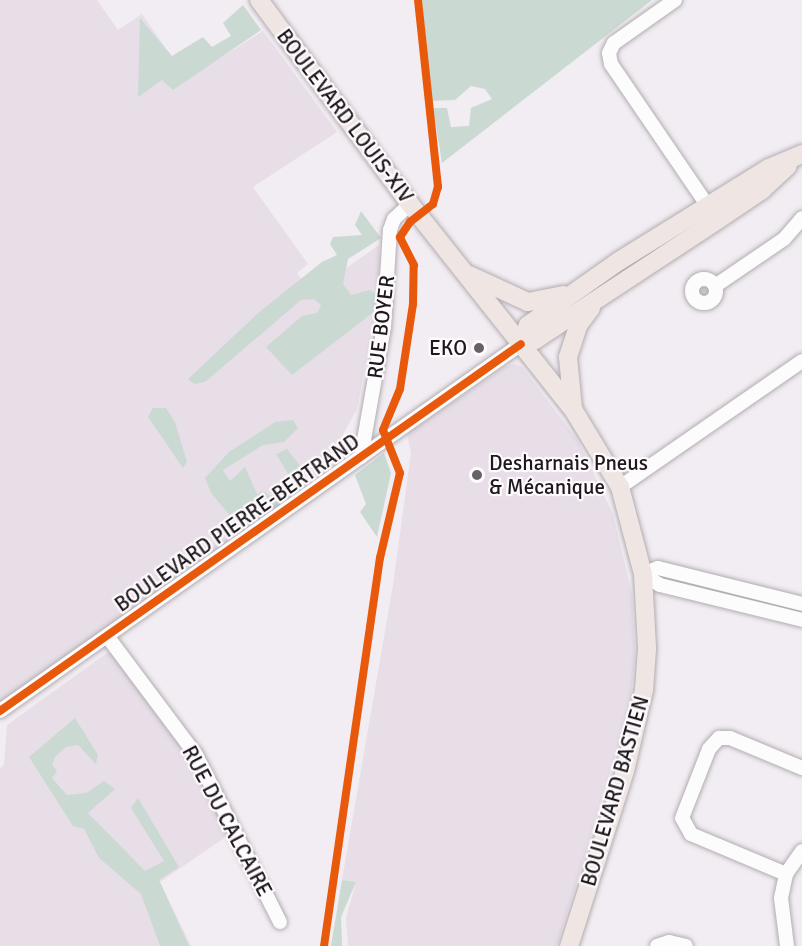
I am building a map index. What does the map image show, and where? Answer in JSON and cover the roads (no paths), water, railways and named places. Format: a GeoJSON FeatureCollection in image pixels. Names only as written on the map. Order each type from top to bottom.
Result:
{"type":"FeatureCollection","features":[{"type":"Feature","properties":{"kind":"main road","name":"BOULEVARD LOUIS-XIV"},"geometry":{"type":"LineString","coordinates":[[259,0],[410,204],[521,344]]}},
{"type":"Feature","properties":{"kind":"main road","name":"BOULEVARD PIERRE-BERTRAND"},"geometry":{"type":"LineString","coordinates":[[521,344],[528,325],[581,288],[769,168],[799,156]]}},
{"type":"Feature","properties":{"kind":"main road","name":"BOULEVARD PIERRE-BERTRAND"},"geometry":{"type":"LineString","coordinates":[[521,344],[535,340],[762,190],[799,156]]}},
{"type":"Feature","properties":{"kind":"main road"},"geometry":{"type":"LineString","coordinates":[[465,274],[528,302],[548,300],[581,288]]}},
{"type":"Feature","properties":{"kind":"main road"},"geometry":{"type":"LineString","coordinates":[[574,411],[568,377],[572,341],[579,324],[599,297]]}},
{"type":"Feature","properties":{"kind":"main road","name":"BOULEVARD BASTIEN"},"geometry":{"type":"LineString","coordinates":[[521,344],[574,411],[620,487],[643,574],[647,648],[639,723],[569,946]]}},
{"type":"Feature","properties":{"kind":"street"},"geometry":{"type":"LineString","coordinates":[[675,0],[614,44],[609,53],[611,64],[708,206]]}},
{"type":"Feature","properties":{"kind":"street","name":"RUE BOYER"},"geometry":{"type":"LineString","coordinates":[[362,457],[384,327],[390,230],[394,219],[410,204]]}},
{"type":"Feature","properties":{"kind":"street"},"geometry":{"type":"LineString","coordinates":[[715,286],[784,239],[802,218]]}},
{"type":"Feature","properties":{"kind":"street","name":"BOULEVARD PIERRE-BERTRAND"},"geometry":{"type":"LineString","coordinates":[[1,712],[521,344]]}},
{"type":"Feature","properties":{"kind":"street"},"geometry":{"type":"LineString","coordinates":[[620,487],[802,361]]}},
{"type":"Feature","properties":{"kind":"street"},"geometry":{"type":"LineString","coordinates":[[643,574],[658,568],[802,604]]}},
{"type":"Feature","properties":{"kind":"street"},"geometry":{"type":"LineString","coordinates":[[643,574],[660,585],[802,620]]}},
{"type":"Feature","properties":{"kind":"street","name":"RUE DU CALCAIRE"},"geometry":{"type":"LineString","coordinates":[[107,636],[196,755],[280,922]]}},
{"type":"Feature","properties":{"kind":"street"},"geometry":{"type":"LineString","coordinates":[[786,874],[691,834],[682,818],[709,749],[719,738],[730,738],[802,768]]}},
{"type":"Feature","properties":{"kind":"street"},"geometry":{"type":"LineString","coordinates":[[785,946],[780,919],[786,874],[802,851]]}},
{"type":"Feature","properties":{"kind":"street"},"geometry":{"type":"LineString","coordinates":[[657,946],[669,942],[686,946]]}},
{"type":"Feature","properties":{"kind":"place","name":"EKO"},"geometry":{"type":"Point","coordinates":[479,348]}},
{"type":"Feature","properties":{"kind":"place","name":"Desharnais Pneus & Mécanique"},"geometry":{"type":"Point","coordinates":[477,475]}}]}
